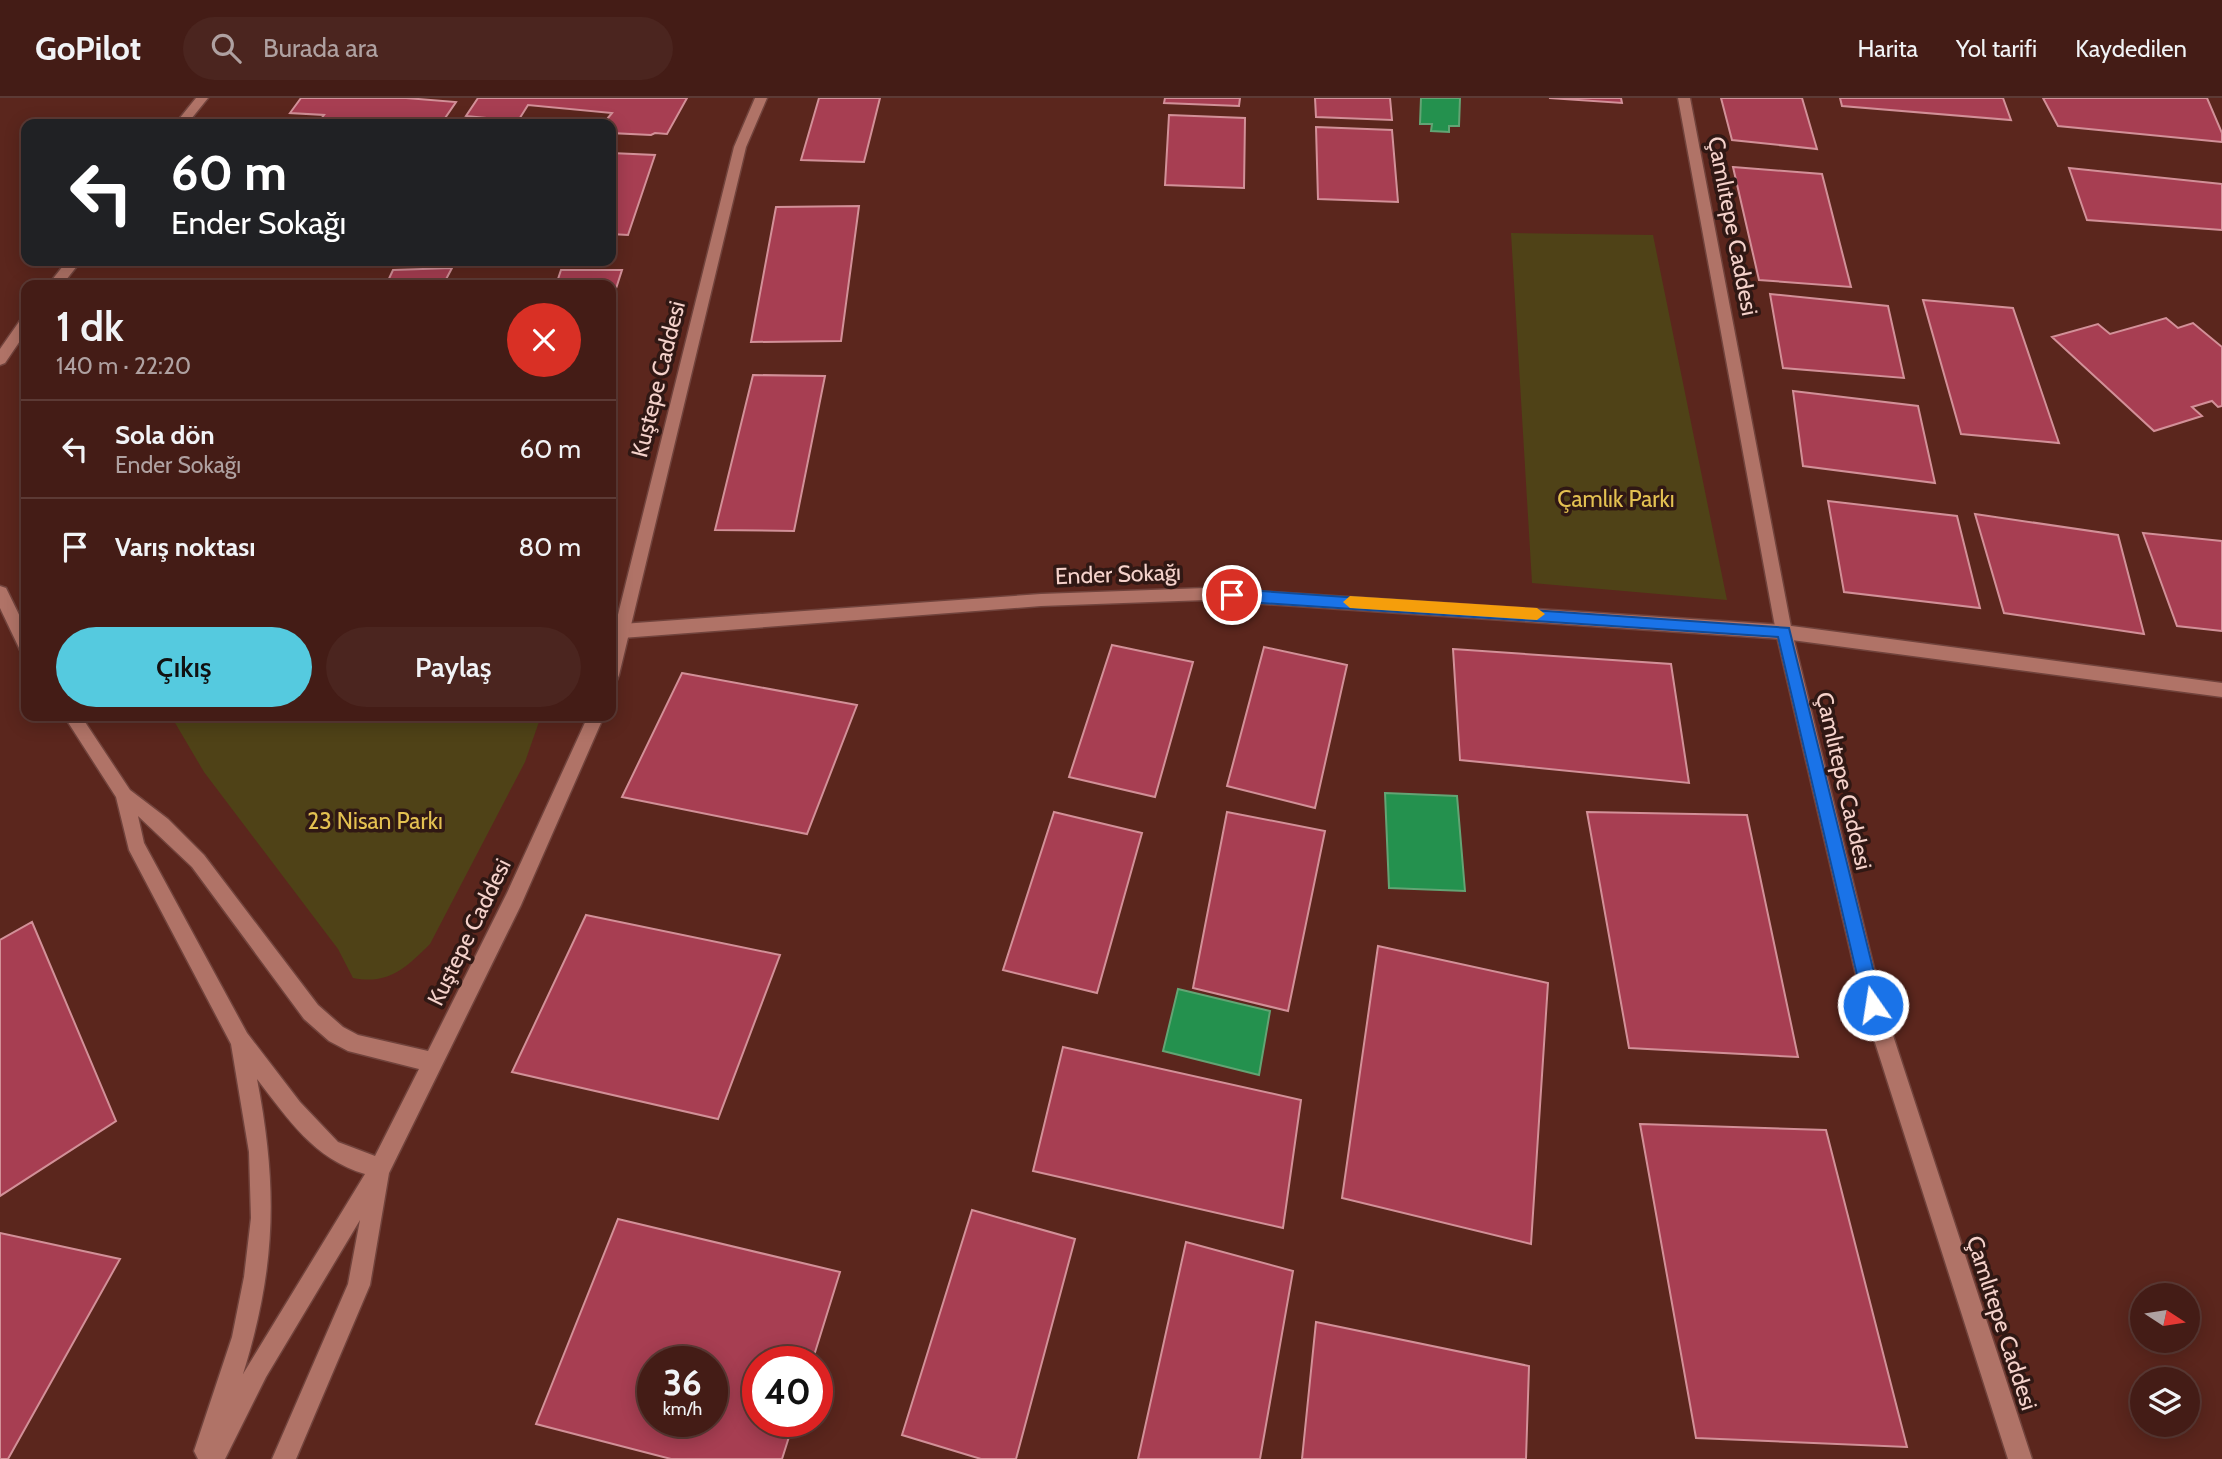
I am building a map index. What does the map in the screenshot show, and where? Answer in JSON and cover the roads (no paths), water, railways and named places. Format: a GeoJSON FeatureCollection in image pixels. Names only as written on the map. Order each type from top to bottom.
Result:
{"type":"FeatureCollection","features":[{"type":"Feature","properties":{"kind":"street"},"geometry":{"type":"LineString","coordinates":[[185,119],[202,98]]}},
{"type":"Feature","properties":{"kind":"street","name":"Kuştepe Caddesi"},"geometry":{"type":"LineString","coordinates":[[616,655],[740,147],[761,98]]}},
{"type":"Feature","properties":{"kind":"street","name":"Çamlıtepe Caddesi"},"geometry":{"type":"LineString","coordinates":[[1684,98],[1784,632],[1873,1005],[2020,1459]]}},
{"type":"Feature","properties":{"kind":"street"},"geometry":{"type":"LineString","coordinates":[[59,280],[70,266]]}},
{"type":"Feature","properties":{"kind":"street"},"geometry":{"type":"LineString","coordinates":[[0,360],[21,329]]}},
{"type":"Feature","properties":{"kind":"street"},"geometry":{"type":"LineString","coordinates":[[0,592],[21,635]]}},
{"type":"Feature","properties":{"kind":"street","name":"Ender Sokağı"},"geometry":{"type":"LineString","coordinates":[[622,631],[1041,600],[1206,594],[1784,632],[2222,690]]}},
{"type":"Feature","properties":{"kind":"street"},"geometry":{"type":"LineString","coordinates":[[75,721],[124,795],[162,825],[198,861],[311,1012],[336,1034],[355,1044],[431,1062]]}},
{"type":"Feature","properties":{"kind":"street","name":"Kuştepe Caddesi"},"geometry":{"type":"LineString","coordinates":[[380,1168],[514,899],[594,721]]}},
{"type":"Feature","properties":{"kind":"street"},"geometry":{"type":"LineString","coordinates":[[124,795],[135,844],[240,1040],[293,1109],[331,1149],[380,1168]]}},
{"type":"Feature","properties":{"kind":"street"},"geometry":{"type":"LineString","coordinates":[[203,1459],[222,1410],[250,1305],[262,1218],[260,1152],[240,1040]]}},
{"type":"Feature","properties":{"kind":"street"},"geometry":{"type":"LineString","coordinates":[[214,1459],[258,1369],[380,1168]]}},
{"type":"Feature","properties":{"kind":"street"},"geometry":{"type":"LineString","coordinates":[[284,1459],[359,1285],[380,1168]]}},
{"type":"Feature","properties":{"kind":"park label","name":"Çamlık Parkı"},"geometry":{"type":"Point","coordinates":[1616,499]}},
{"type":"Feature","properties":{"kind":"park label","name":"23 Nisan Parkı"},"geometry":{"type":"Point","coordinates":[375,821]}}]}
